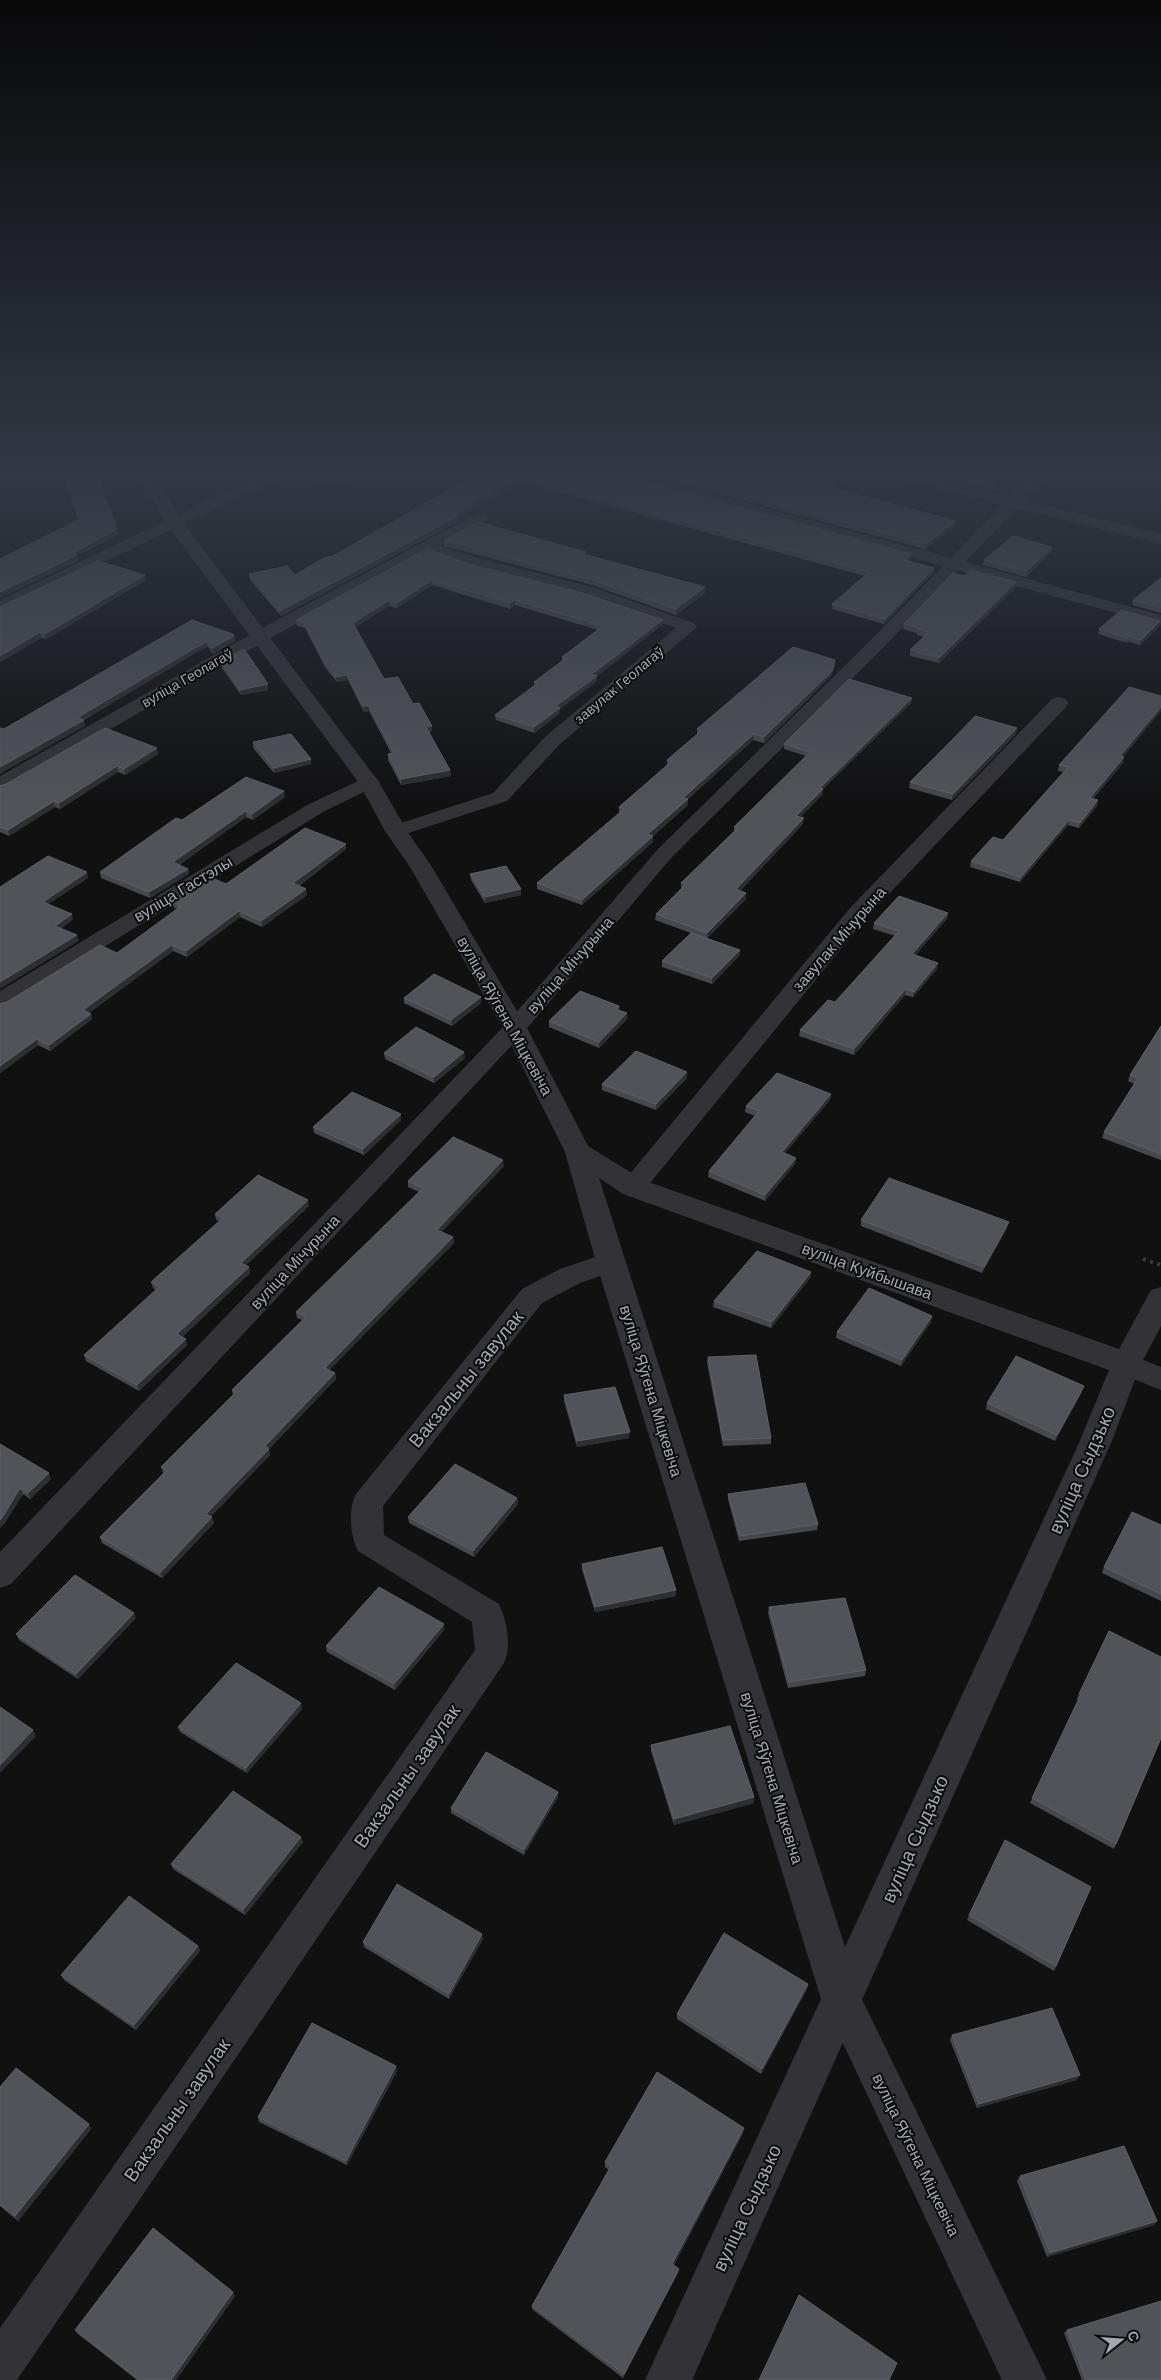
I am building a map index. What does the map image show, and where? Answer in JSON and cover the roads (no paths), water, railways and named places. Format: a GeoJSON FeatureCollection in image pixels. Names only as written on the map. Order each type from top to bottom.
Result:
{"type":"FeatureCollection","features":[{"type":"Feature","properties":{"kind":"street"},"geometry":{"type":"LineString","coordinates":[[0,607],[52,582]]}},
{"type":"Feature","properties":{"kind":"street","name":"вуліца Яўгена Міцкевіча"},"geometry":{"type":"LineString","coordinates":[[219,582],[368,782],[396,831],[421,867],[515,1028],[578,1152],[610,1262],[842,2001],[1025,2380]]}},
{"type":"Feature","properties":{"kind":"street","name":"вуліца Геолагаў"},"geometry":{"type":"LineString","coordinates":[[0,784],[259,637],[362,582]]}},
{"type":"Feature","properties":{"kind":"street","name":"завулак Геолагаў"},"geometry":{"type":"LineString","coordinates":[[396,831],[500,797],[553,740],[688,627],[586,591],[551,582]]}},
{"type":"Feature","properties":{"kind":"street","name":"вуліца Мічурына"},"geometry":{"type":"LineString","coordinates":[[0,1574],[515,1028],[665,853],[877,644],[937,582]]}},
{"type":"Feature","properties":{"kind":"street"},"geometry":{"type":"LineString","coordinates":[[1018,582],[1161,620]]}},
{"type":"Feature","properties":{"kind":"street","name":"завулак Мічурына"},"geometry":{"type":"LineString","coordinates":[[633,1188],[858,913],[1060,703]]}},
{"type":"Feature","properties":{"kind":"street","name":"вуліца Гастэлы"},"geometry":{"type":"LineString","coordinates":[[0,1001],[316,808],[368,782]]}},
{"type":"Feature","properties":{"kind":"street","name":"вуліца Куйбышава"},"geometry":{"type":"LineString","coordinates":[[578,1152],[633,1188],[1126,1364],[1161,1379]]}},
{"type":"Feature","properties":{"kind":"street","name":"Вакзальны завулак"},"geometry":{"type":"LineString","coordinates":[[0,2366],[492,1653],[487,1614],[369,1542],[367,1503],[532,1296],[570,1276],[610,1262]]}},
{"type":"Feature","properties":{"kind":"street","name":"вуліца Сыдзько"},"geometry":{"type":"LineString","coordinates":[[668,2380],[1095,1443],[1126,1364],[1161,1298]]}}]}
